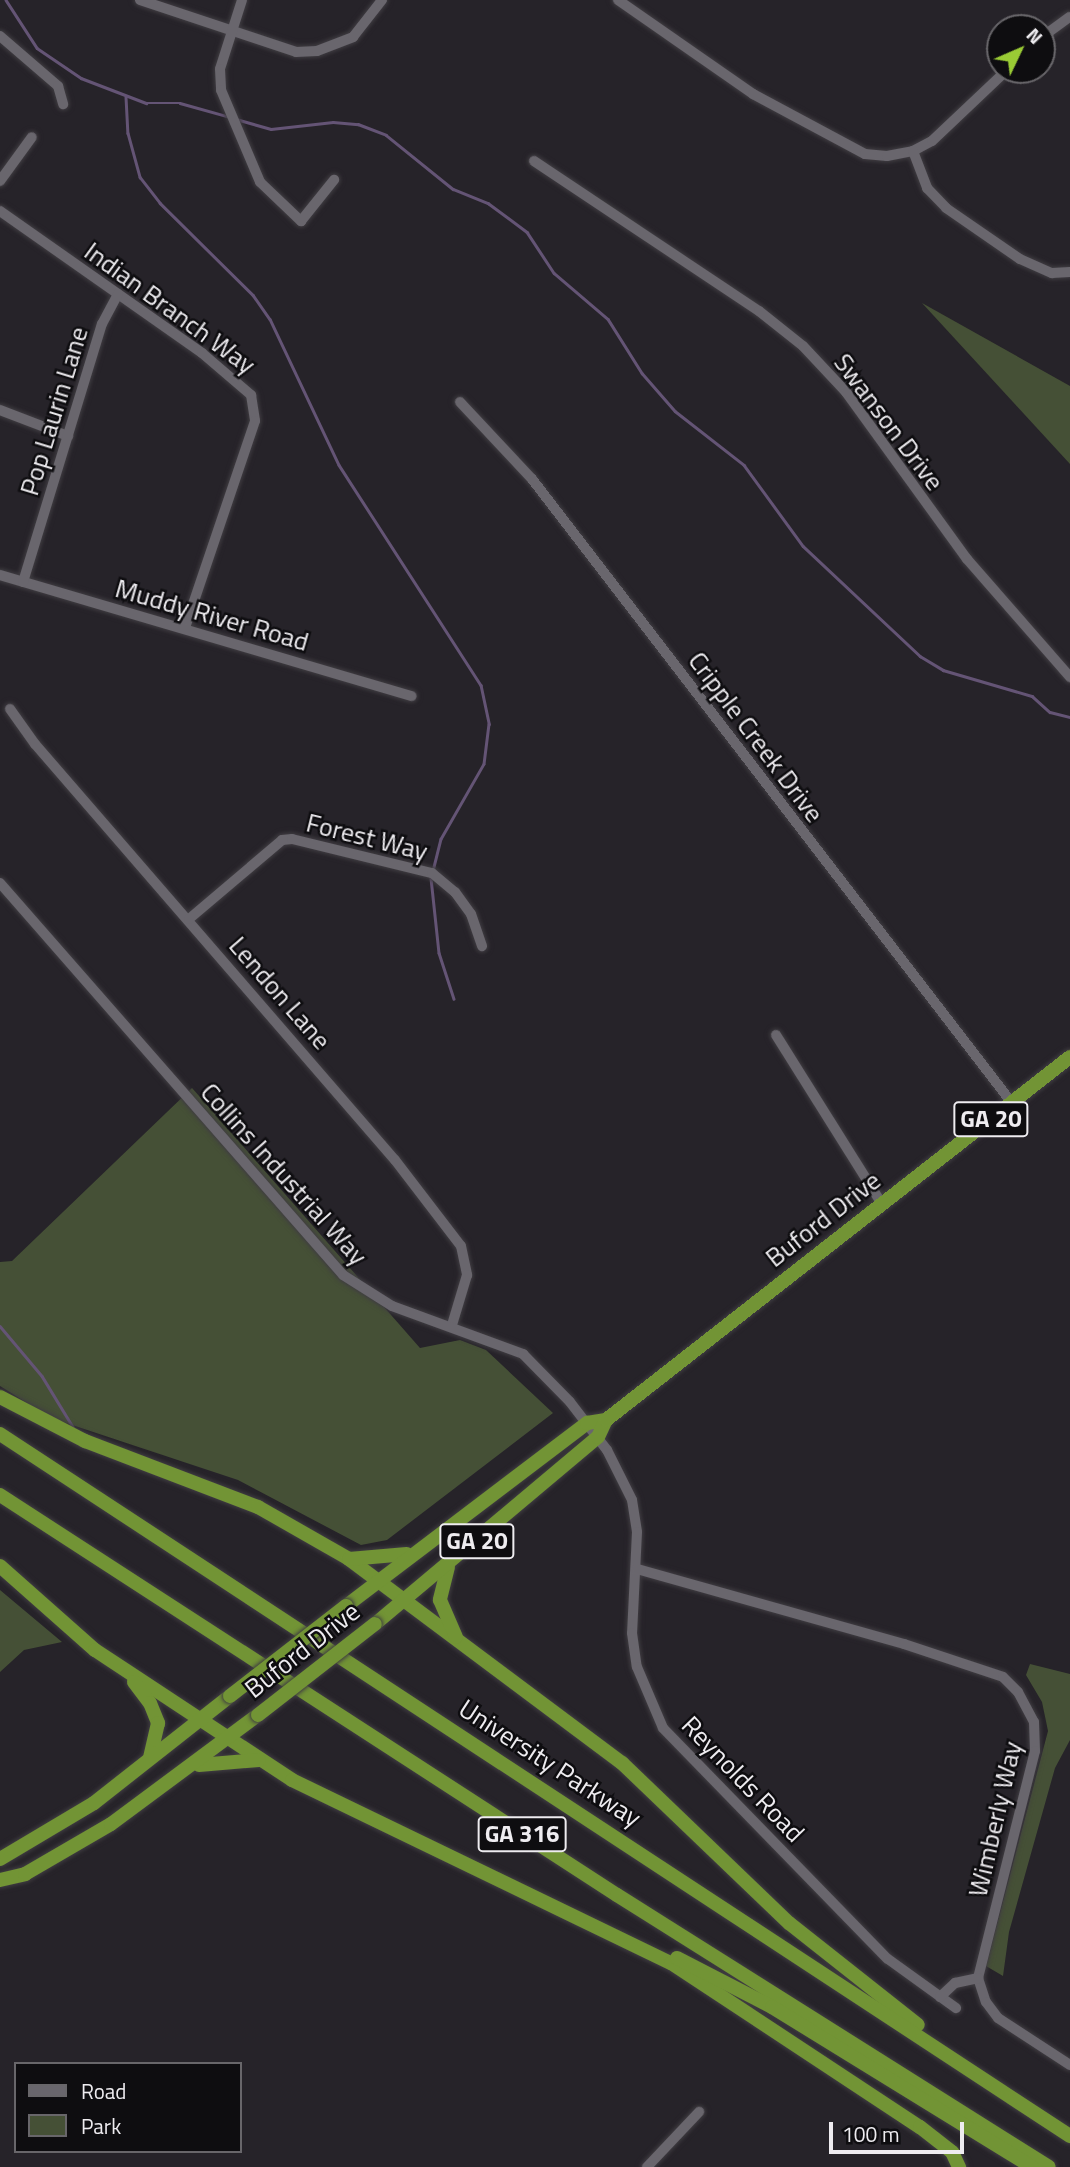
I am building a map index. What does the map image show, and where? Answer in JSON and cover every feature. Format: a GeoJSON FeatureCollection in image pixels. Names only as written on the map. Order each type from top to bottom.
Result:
{"type":"FeatureCollection","features":[{"type":"Feature","properties":{"kind":"highway","name":"Buford Drive"},"geometry":{"type":"LineString","coordinates":[[0,1880],[25,1874],[70,1850],[229,1739],[449,1565],[598,1437],[606,1420],[1070,1057]]}},
{"type":"Feature","properties":{"kind":"highway"},"geometry":{"type":"LineString","coordinates":[[0,1397],[94,1445],[258,1507],[349,1559],[639,1777],[825,1954],[1013,2097]]}},
{"type":"Feature","properties":{"kind":"highway","name":"Buford Drive"},"geometry":{"type":"LineString","coordinates":[[0,1859],[94,1803],[412,1553],[587,1423],[606,1420]]}},
{"type":"Feature","properties":{"kind":"highway","name":"University Parkway"},"geometry":{"type":"LineString","coordinates":[[0,1434],[1070,2136]]}},
{"type":"Feature","properties":{"kind":"highway","name":"GA 316"},"geometry":{"type":"LineString","coordinates":[[0,1495],[617,1895],[1049,2167]]}},
{"type":"Feature","properties":{"kind":"highway"},"geometry":{"type":"LineString","coordinates":[[349,1559],[412,1553]]}},
{"type":"Feature","properties":{"kind":"highway"},"geometry":{"type":"LineString","coordinates":[[449,1565],[440,1600],[460,1644]]}},
{"type":"Feature","properties":{"kind":"highway"},"geometry":{"type":"LineString","coordinates":[[0,1566],[63,1625],[126,1672],[260,1760],[327,1800],[624,1937],[687,1962],[772,2007],[1032,2167]]}},
{"type":"Feature","properties":{"kind":"highway"},"geometry":{"type":"LineString","coordinates":[[126,1672],[150,1703],[158,1723],[150,1759]]}},
{"type":"Feature","properties":{"kind":"highway"},"geometry":{"type":"LineString","coordinates":[[191,1767],[221,1760],[260,1760]]}},
{"type":"Feature","properties":{"kind":"highway"},"geometry":{"type":"LineString","coordinates":[[624,1937],[729,1999],[920,2127],[952,2152],[959,2167]]}},
{"type":"Feature","properties":{"kind":"street"},"geometry":{"type":"LineString","coordinates":[[139,0],[231,33],[296,52],[317,51],[353,37],[382,0]]}},
{"type":"Feature","properties":{"kind":"street"},"geometry":{"type":"LineString","coordinates":[[242,0],[220,69],[221,90],[260,182],[300,220],[334,180]]}},
{"type":"Feature","properties":{"kind":"street"},"geometry":{"type":"LineString","coordinates":[[618,0],[695,49],[753,94],[865,154],[887,156],[913,151],[945,130],[993,84]]}},
{"type":"Feature","properties":{"kind":"street"},"geometry":{"type":"LineString","coordinates":[[0,36],[58,86],[63,104]]}},
{"type":"Feature","properties":{"kind":"street"},"geometry":{"type":"LineString","coordinates":[[0,181],[32,137]]}},
{"type":"Feature","properties":{"kind":"street"},"geometry":{"type":"LineString","coordinates":[[913,151],[927,188],[946,208],[1020,259],[1052,273],[1070,272]]}},
{"type":"Feature","properties":{"kind":"street","name":"Swanson Drive"},"geometry":{"type":"LineString","coordinates":[[534,161],[759,311],[803,346],[846,392],[967,559],[1070,677]]}},
{"type":"Feature","properties":{"kind":"street","name":"Indian Branch Way"},"geometry":{"type":"LineString","coordinates":[[0,211],[202,353],[251,395],[254,421],[186,628]]}},
{"type":"Feature","properties":{"kind":"street","name":"Pop Laurin Lane"},"geometry":{"type":"LineString","coordinates":[[23,582],[102,324],[118,294]]}},
{"type":"Feature","properties":{"kind":"street","name":"Cripple Creek Drive"},"geometry":{"type":"LineString","coordinates":[[460,402],[538,486],[1012,1103]]}},
{"type":"Feature","properties":{"kind":"street"},"geometry":{"type":"LineString","coordinates":[[0,410],[68,436]]}},
{"type":"Feature","properties":{"kind":"street","name":"Muddy River Road"},"geometry":{"type":"LineString","coordinates":[[0,575],[412,696]]}},
{"type":"Feature","properties":{"kind":"street","name":"Lendon Lane"},"geometry":{"type":"LineString","coordinates":[[10,709],[35,744],[395,1160],[461,1246],[467,1275],[452,1325]]}},
{"type":"Feature","properties":{"kind":"street","name":"Forest Way"},"geometry":{"type":"LineString","coordinates":[[189,919],[282,840],[292,839],[432,873],[455,892],[471,914],[482,946]]}},
{"type":"Feature","properties":{"kind":"street","name":"Collins Industrial Way"},"geometry":{"type":"LineString","coordinates":[[0,883],[343,1275],[376,1299],[452,1325],[523,1354],[598,1437]]}},
{"type":"Feature","properties":{"kind":"street"},"geometry":{"type":"LineString","coordinates":[[776,1035],[882,1204]]}},
{"type":"Feature","properties":{"kind":"street","name":"Reynolds Road"},"geometry":{"type":"LineString","coordinates":[[598,1437],[632,1500],[638,1532],[632,1633],[637,1667],[670,1739],[888,1959],[956,2008]]}},
{"type":"Feature","properties":{"kind":"street","name":"Wimberly Way"},"geometry":{"type":"LineString","coordinates":[[636,1569],[904,1644],[1003,1677],[1018,1692],[1034,1722],[1035,1751],[978,1978]]}},
{"type":"Feature","properties":{"kind":"street"},"geometry":{"type":"LineString","coordinates":[[940,1997],[955,1983],[978,1978],[986,2002],[998,2018],[1070,2064]]}},
{"type":"Feature","properties":{"kind":"street"},"geometry":{"type":"LineString","coordinates":[[647,2167],[699,2112]]}},
{"type":"Feature","properties":{"kind":"green space"},"geometry":{"type":"Polygon","coordinates":[[[922,303],[1070,386],[1070,464],[1013,402],[922,303]]]}},
{"type":"Feature","properties":{"kind":"green space"},"geometry":{"type":"Polygon","coordinates":[[[192,1088],[420,1348],[460,1340],[486,1350],[553,1413],[387,1540],[361,1545],[238,1480],[51,1418],[0,1386],[0,1262],[12,1261],[192,1088]]]}},
{"type":"Feature","properties":{"kind":"green space"},"geometry":{"type":"Polygon","coordinates":[[[0,1590],[62,1642],[24,1650],[0,1672],[0,1590]]]}},
{"type":"Feature","properties":{"kind":"green space"},"geometry":{"type":"Polygon","coordinates":[[[1030,1664],[1070,1674],[1070,1740],[1055,1768],[1009,1932],[1003,1976],[986,1966],[1048,1731],[1042,1702],[1026,1675],[1030,1664]]]}},
{"type":"Feature","properties":{"kind":"waterway"},"geometry":{"type":"LineString","coordinates":[[6,0],[37,48],[81,78],[146,103],[180,103],[230,117]]}},
{"type":"Feature","properties":{"kind":"waterway"},"geometry":{"type":"LineString","coordinates":[[126,97],[128,133],[140,177],[160,203],[253,295],[270,319],[339,465],[481,685],[489,724],[484,764],[441,839],[433,871]]}},
{"type":"Feature","properties":{"kind":"waterway"},"geometry":{"type":"LineString","coordinates":[[236,119],[271,129],[333,122],[358,124],[386,135],[453,189],[488,203],[527,232],[554,273],[608,319],[642,373],[675,411],[744,465],[803,546],[920,656],[943,670],[1032,696],[1050,712],[1070,717]]}},
{"type":"Feature","properties":{"kind":"waterway"},"geometry":{"type":"LineString","coordinates":[[431,878],[439,953],[454,999]]}},
{"type":"Feature","properties":{"kind":"waterway"},"geometry":{"type":"LineString","coordinates":[[0,1326],[42,1376],[73,1427]]}}]}
